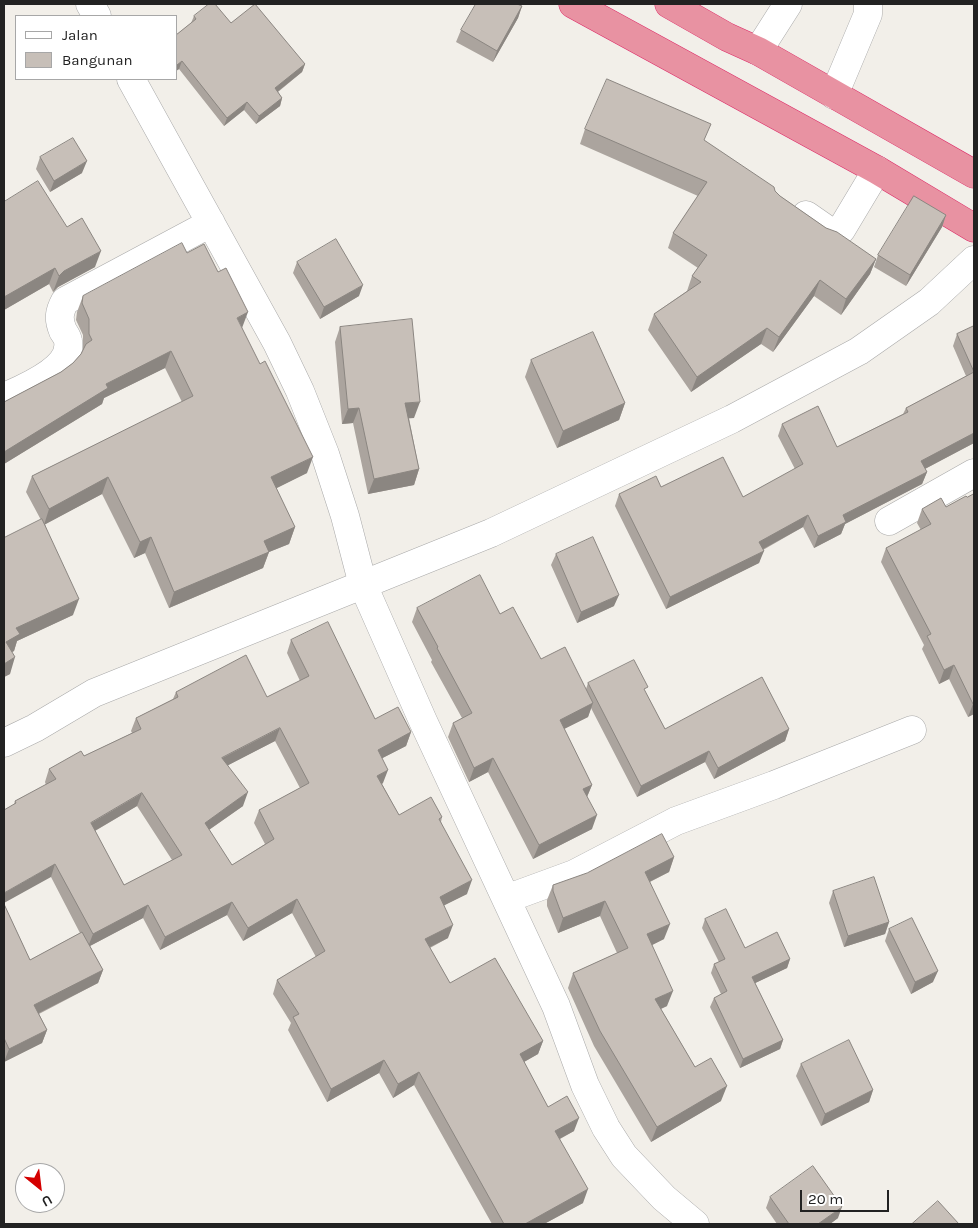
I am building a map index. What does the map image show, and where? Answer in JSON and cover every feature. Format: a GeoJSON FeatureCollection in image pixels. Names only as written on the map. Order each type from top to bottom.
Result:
{"type":"FeatureCollection","features":[{"type":"Feature","properties":{"kind":"highway"},"geometry":{"type":"LineString","coordinates":[[573,4],[877,170],[974,228]]}},
{"type":"Feature","properties":{"kind":"highway"},"geometry":{"type":"LineString","coordinates":[[669,4],[727,37],[758,51],[974,174]]}},
{"type":"Feature","properties":{"kind":"street"},"geometry":{"type":"LineString","coordinates":[[90,4],[96,15]]}},
{"type":"Feature","properties":{"kind":"street"},"geometry":{"type":"LineString","coordinates":[[758,51],[788,4]]}},
{"type":"Feature","properties":{"kind":"street"},"geometry":{"type":"LineString","coordinates":[[834,95],[868,14],[868,4]]}},
{"type":"Feature","properties":{"kind":"street"},"geometry":{"type":"LineString","coordinates":[[132,80],[277,343],[300,391],[325,454],[345,516],[363,585],[423,721],[556,1006],[585,1085],[606,1128],[624,1156],[664,1198],[695,1224]]}},
{"type":"Feature","properties":{"kind":"street"},"geometry":{"type":"LineString","coordinates":[[783,199],[829,231],[838,232],[849,220],[877,170]]}},
{"type":"Feature","properties":{"kind":"street"},"geometry":{"type":"LineString","coordinates":[[4,397],[28,387],[47,376],[62,361],[67,352],[68,341],[59,321],[64,301],[211,223]]}},
{"type":"Feature","properties":{"kind":"street"},"geometry":{"type":"LineString","coordinates":[[4,743],[35,728],[94,693],[500,528],[732,419],[859,352],[929,302],[974,260]]}},
{"type":"Feature","properties":{"kind":"street"},"geometry":{"type":"LineString","coordinates":[[889,521],[974,474]]}},
{"type":"Feature","properties":{"kind":"street"},"geometry":{"type":"LineString","coordinates":[[508,901],[523,893],[574,874],[676,821],[774,785],[912,730]]}},
{"type":"Feature","properties":{"kind":"building"},"geometry":{"type":"Polygon","coordinates":[[[209,4],[215,4],[231,23],[255,4],[305,64],[275,88],[282,98],[259,116],[247,102],[227,118],[182,61],[178,64],[178,33],[196,19],[194,16],[209,4]]]}},
{"type":"Feature","properties":{"kind":"building"},"geometry":{"type":"Polygon","coordinates":[[[476,4],[517,4],[522,6],[497,51],[461,30],[476,4]]]}},
{"type":"Feature","properties":{"kind":"building"},"geometry":{"type":"Polygon","coordinates":[[[607,79],[711,124],[704,140],[774,187],[780,196],[826,228],[837,232],[876,259],[846,299],[820,280],[779,337],[767,328],[697,377],[654,314],[701,282],[692,276],[707,255],[673,233],[707,182],[585,129],[607,79]]]}},
{"type":"Feature","properties":{"kind":"building"},"geometry":{"type":"Polygon","coordinates":[[[73,138],[87,161],[54,181],[40,157],[73,138]]]}},
{"type":"Feature","properties":{"kind":"building"},"geometry":{"type":"Polygon","coordinates":[[[38,181],[67,227],[82,218],[101,251],[64,271],[59,276],[55,268],[4,297],[4,202],[38,181]]]}},
{"type":"Feature","properties":{"kind":"building"},"geometry":{"type":"Polygon","coordinates":[[[914,196],[946,215],[910,275],[878,255],[914,196]]]}},
{"type":"Feature","properties":{"kind":"building"},"geometry":{"type":"Polygon","coordinates":[[[336,239],[363,285],[324,307],[297,262],[336,239]]]}},
{"type":"Feature","properties":{"kind":"building"},"geometry":{"type":"Polygon","coordinates":[[[182,243],[187,253],[204,244],[218,272],[226,268],[248,312],[237,318],[260,364],[265,361],[313,457],[271,477],[295,527],[264,541],[269,552],[174,592],[151,537],[140,542],[108,477],[49,509],[32,476],[193,396],[171,351],[106,384],[108,388],[4,452],[4,402],[61,372],[73,363],[81,354],[86,344],[92,340],[89,334],[89,319],[82,303],[83,296],[182,243]]]}},
{"type":"Feature","properties":{"kind":"building"},"geometry":{"type":"Polygon","coordinates":[[[412,319],[420,402],[405,403],[419,469],[374,479],[359,408],[348,409],[340,327],[412,319]]]}},
{"type":"Feature","properties":{"kind":"building"},"geometry":{"type":"Polygon","coordinates":[[[974,326],[974,372],[957,334],[974,326]]]}},
{"type":"Feature","properties":{"kind":"building"},"geometry":{"type":"Polygon","coordinates":[[[593,332],[625,403],[563,431],[531,360],[593,332]]]}},
{"type":"Feature","properties":{"kind":"building"},"geometry":{"type":"Polygon","coordinates":[[[974,372],[974,433],[921,461],[927,472],[843,515],[846,522],[818,536],[808,515],[759,542],[764,551],[670,597],[619,494],[656,476],[661,487],[723,457],[743,497],[803,464],[782,424],[818,406],[837,447],[908,412],[906,408],[974,372]]]}},
{"type":"Feature","properties":{"kind":"building"},"geometry":{"type":"Polygon","coordinates":[[[974,494],[973,704],[954,665],[944,670],[927,636],[931,634],[886,548],[931,524],[922,509],[941,498],[946,507],[966,496],[974,494]]]}},
{"type":"Feature","properties":{"kind":"building"},"geometry":{"type":"Polygon","coordinates":[[[42,519],[79,599],[16,628],[20,634],[6,642],[15,657],[4,664],[4,538],[42,519]]]}},
{"type":"Feature","properties":{"kind":"building"},"geometry":{"type":"Polygon","coordinates":[[[593,537],[619,595],[581,612],[556,554],[593,537]]]}},
{"type":"Feature","properties":{"kind":"building"},"geometry":{"type":"Polygon","coordinates":[[[480,575],[500,614],[513,607],[541,659],[565,647],[593,703],[560,720],[592,785],[583,789],[597,815],[539,845],[493,758],[474,768],[453,723],[472,713],[417,608],[480,575]]]}},
{"type":"Feature","properties":{"kind":"building"},"geometry":{"type":"Polygon","coordinates":[[[328,622],[375,719],[398,707],[411,732],[378,750],[388,770],[377,776],[399,815],[431,797],[442,817],[439,819],[472,880],[440,897],[453,925],[425,939],[450,983],[495,958],[543,1041],[520,1054],[548,1107],[567,1096],[579,1118],[555,1131],[588,1189],[525,1224],[504,1224],[419,1072],[398,1084],[384,1060],[331,1089],[293,1017],[299,1014],[277,980],[325,951],[297,899],[248,928],[232,902],[165,937],[148,905],[93,934],[55,864],[4,893],[4,810],[16,803],[15,801],[56,779],[49,769],[81,751],[84,756],[141,729],[136,718],[178,697],[176,692],[246,655],[267,697],[309,676],[291,640],[328,622]],[[280,728],[222,758],[248,792],[205,823],[232,865],[274,839],[259,810],[309,783],[280,728]],[[142,793],[91,823],[124,885],[182,855],[142,793]]]}},
{"type":"Feature","properties":{"kind":"building"},"geometry":{"type":"Polygon","coordinates":[[[634,660],[648,687],[644,689],[665,729],[762,677],[789,729],[718,768],[709,751],[641,786],[588,683],[634,660]]]}},
{"type":"Feature","properties":{"kind":"building"},"geometry":{"type":"Polygon","coordinates":[[[662,834],[674,857],[645,872],[670,924],[647,934],[673,991],[655,999],[695,1067],[711,1058],[727,1086],[657,1127],[600,1031],[573,973],[628,948],[605,901],[563,918],[553,891],[553,885],[587,873],[662,834]]]}},
{"type":"Feature","properties":{"kind":"building"},"geometry":{"type":"Polygon","coordinates":[[[874,877],[889,922],[848,936],[833,891],[874,877]]]}},
{"type":"Feature","properties":{"kind":"building"},"geometry":{"type":"Polygon","coordinates":[[[4,904],[30,960],[82,932],[103,970],[34,1005],[47,1030],[9,1049],[4,1038],[4,904]]]}},
{"type":"Feature","properties":{"kind":"building"},"geometry":{"type":"Polygon","coordinates":[[[726,909],[745,948],[777,932],[790,959],[752,977],[783,1040],[743,1059],[714,998],[727,991],[714,964],[725,959],[705,919],[726,909]]]}},
{"type":"Feature","properties":{"kind":"building"},"geometry":{"type":"Polygon","coordinates":[[[912,918],[938,971],[915,982],[889,929],[912,918]]]}},
{"type":"Feature","properties":{"kind":"building"},"geometry":{"type":"Polygon","coordinates":[[[849,1040],[873,1090],[825,1114],[801,1064],[849,1040]]]}},
{"type":"Feature","properties":{"kind":"building"},"geometry":{"type":"Polygon","coordinates":[[[813,1166],[842,1207],[818,1224],[789,1224],[770,1197],[813,1166]]]}},
{"type":"Feature","properties":{"kind":"building"},"geometry":{"type":"Polygon","coordinates":[[[938,1201],[959,1224],[912,1224],[938,1201]]]}}]}
